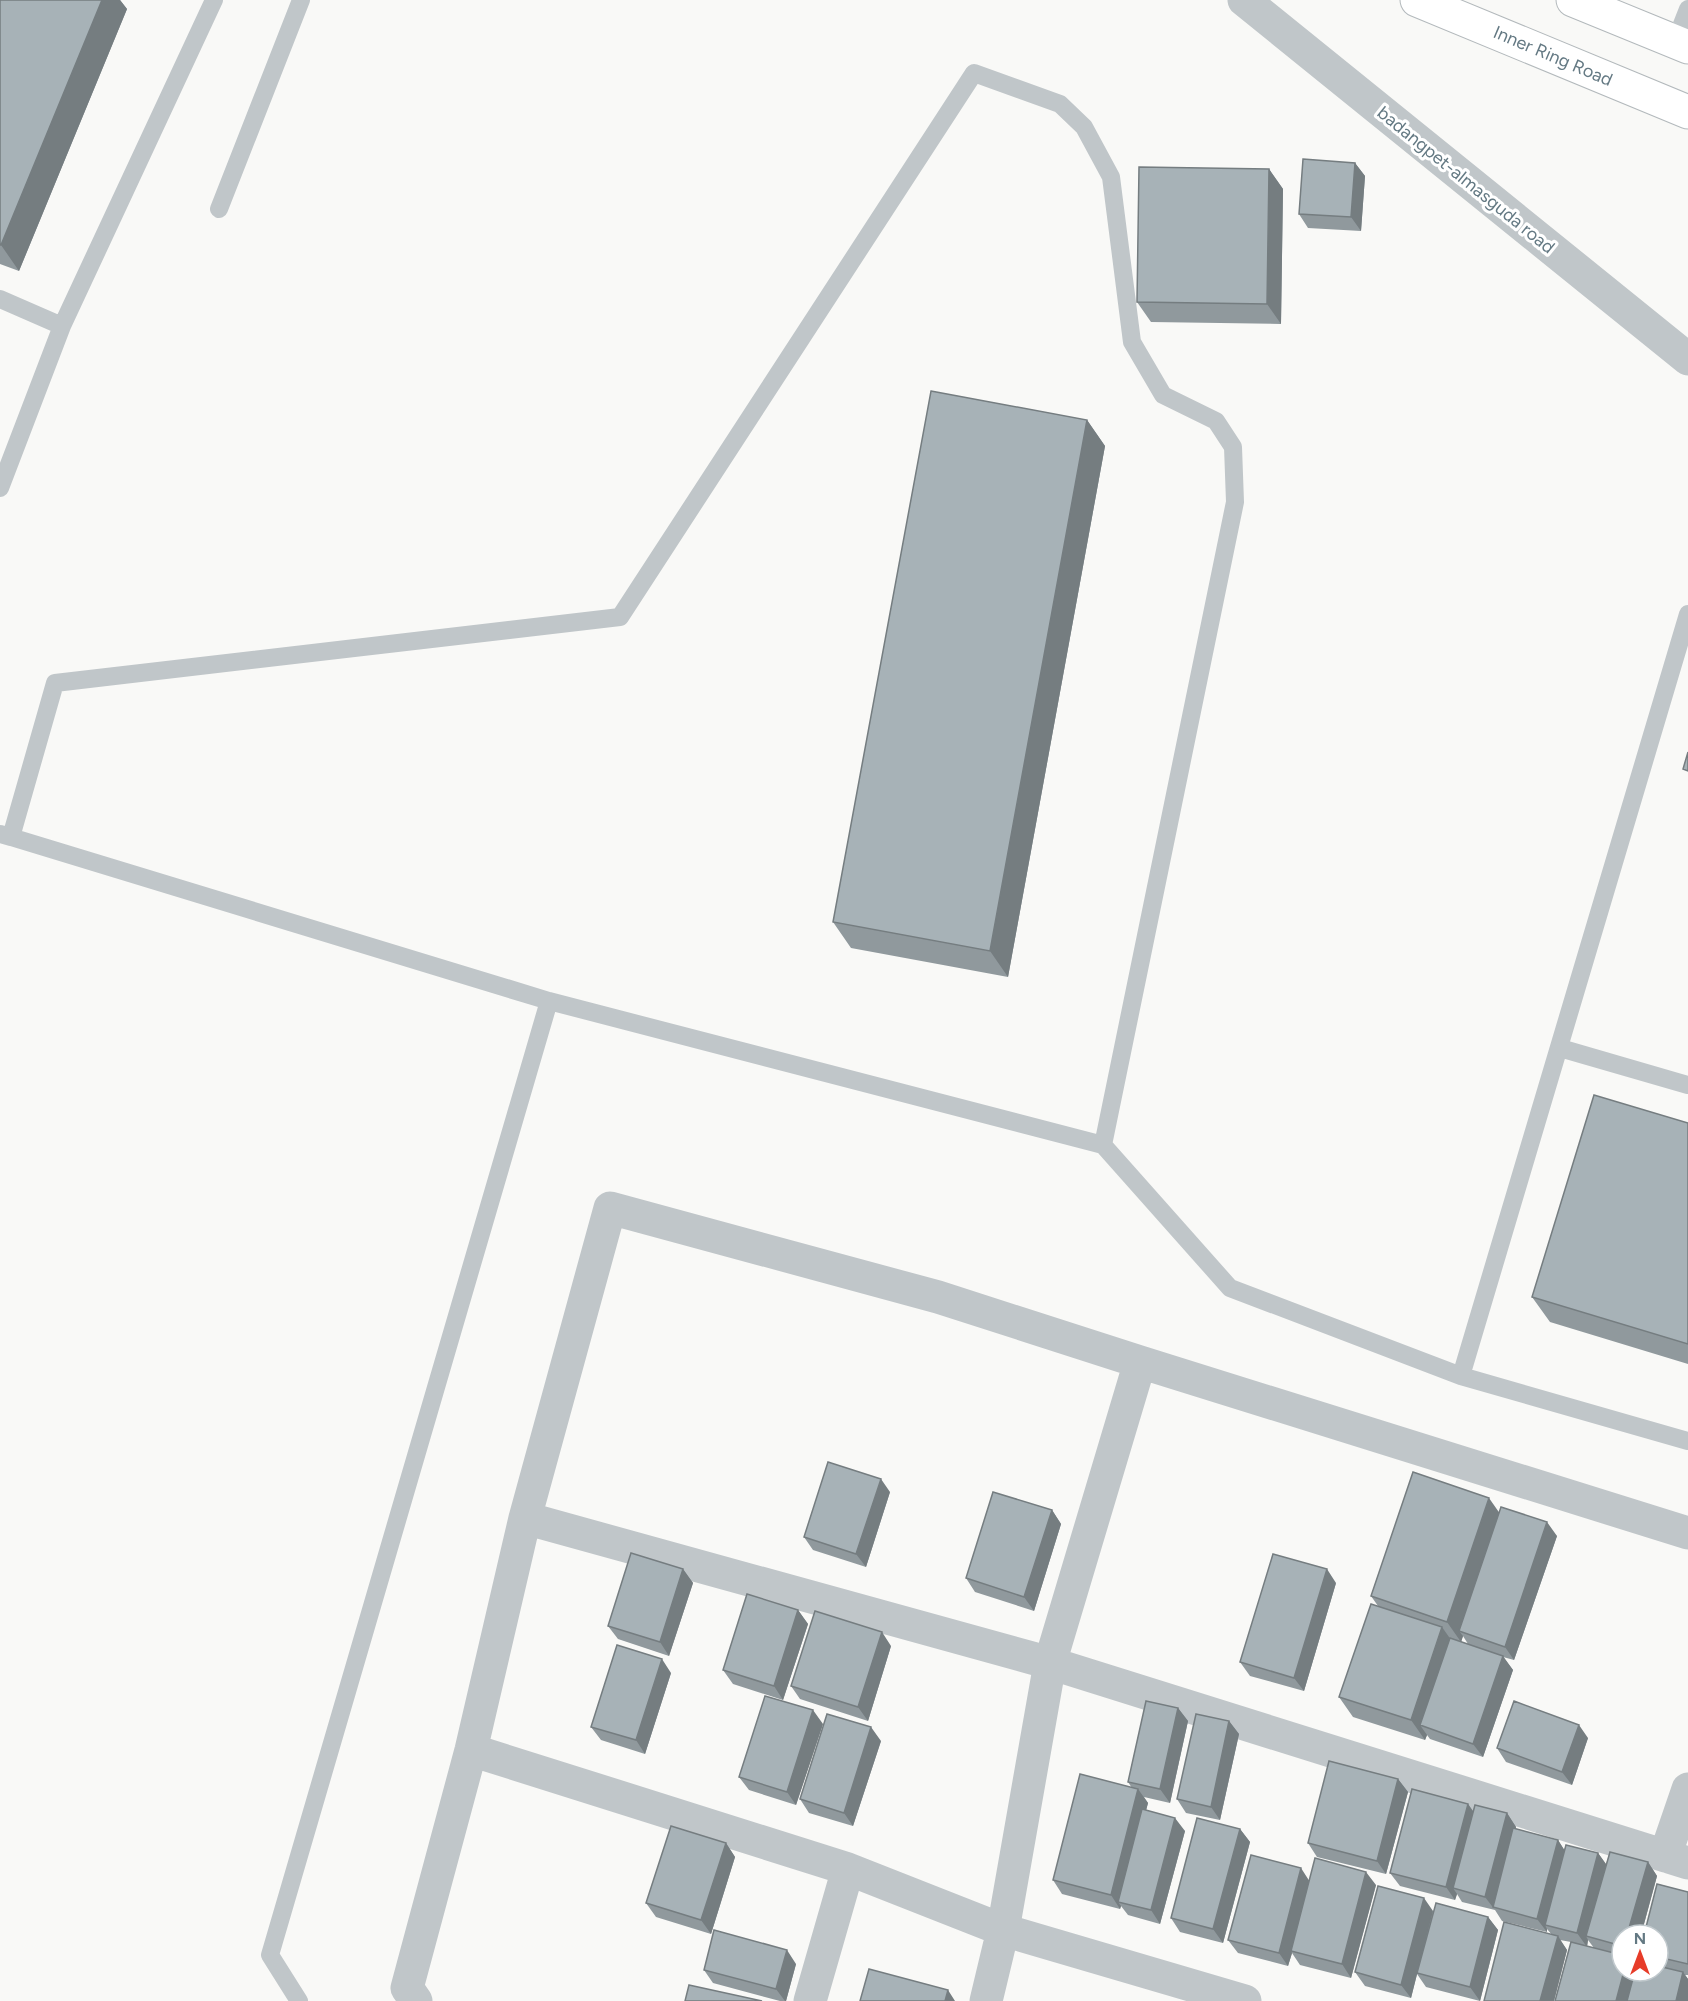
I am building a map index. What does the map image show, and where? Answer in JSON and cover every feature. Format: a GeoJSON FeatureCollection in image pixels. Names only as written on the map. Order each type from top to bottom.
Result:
{"type":"FeatureCollection","features":[{"type":"Feature","properties":{"kind":"highway","name":"Inner Ring Road"},"geometry":{"type":"LineString","coordinates":[[1417,0],[1688,112]]}},
{"type":"Feature","properties":{"kind":"highway"},"geometry":{"type":"LineString","coordinates":[[1573,0],[1681,45]]}},
{"type":"Feature","properties":{"kind":"street","name":"badangpet-almasguda road"},"geometry":{"type":"LineString","coordinates":[[1244,0],[1688,359]]}},
{"type":"Feature","properties":{"kind":"street"},"geometry":{"type":"LineString","coordinates":[[416,2001],[407,1988],[471,1750],[525,1518],[610,1208],[938,1297],[1688,1533]]}},
{"type":"Feature","properties":{"kind":"street"},"geometry":{"type":"LineString","coordinates":[[986,2001],[1003,1930],[1050,1664],[1140,1362]]}},
{"type":"Feature","properties":{"kind":"street"},"geometry":{"type":"LineString","coordinates":[[525,1518],[1050,1664],[1677,1860],[1688,1789]]}},
{"type":"Feature","properties":{"kind":"street"},"geometry":{"type":"LineString","coordinates":[[471,1750],[848,1869],[1003,1930],[1245,2001]]}},
{"type":"Feature","properties":{"kind":"street"},"geometry":{"type":"LineString","coordinates":[[810,2001],[848,1869]]}},
{"type":"Feature","properties":{"kind":"lane"},"geometry":{"type":"LineString","coordinates":[[0,488],[62,326],[214,0]]}},
{"type":"Feature","properties":{"kind":"lane"},"geometry":{"type":"LineString","coordinates":[[219,209],[301,0]]}},
{"type":"Feature","properties":{"kind":"lane"},"geometry":{"type":"LineString","coordinates":[[1681,45],[1688,9]]}},
{"type":"Feature","properties":{"kind":"lane"},"geometry":{"type":"LineString","coordinates":[[1103,1145],[1234,502],[1233,447],[1216,422],[1163,395],[1132,342],[1111,177],[1084,127],[1060,104],[974,73],[620,617],[56,683],[6,835],[549,1001],[1103,1145],[1230,1288],[1461,1376],[1688,1441]]}},
{"type":"Feature","properties":{"kind":"lane"},"geometry":{"type":"LineString","coordinates":[[0,299],[62,326]]}},
{"type":"Feature","properties":{"kind":"lane"},"geometry":{"type":"LineString","coordinates":[[1461,1376],[1688,614]]}},
{"type":"Feature","properties":{"kind":"lane"},"geometry":{"type":"LineString","coordinates":[[299,2001],[270,1955],[549,1001]]}},
{"type":"Feature","properties":{"kind":"lane"},"geometry":{"type":"LineString","coordinates":[[1560,1048],[1688,1085]]}},
{"type":"Feature","properties":{"kind":"building"},"geometry":{"type":"Polygon","coordinates":[[[0,0],[102,0],[1,245],[0,245],[0,0]]]}},
{"type":"Feature","properties":{"kind":"building"},"geometry":{"type":"Polygon","coordinates":[[[1303,159],[1355,163],[1351,217],[1299,214],[1303,159]]]}},
{"type":"Feature","properties":{"kind":"building"},"geometry":{"type":"Polygon","coordinates":[[[1139,167],[1269,169],[1267,304],[1137,302],[1139,167]]]}},
{"type":"Feature","properties":{"kind":"building"},"geometry":{"type":"Polygon","coordinates":[[[931,391],[1087,420],[990,951],[833,922],[931,391]]]}},
{"type":"Feature","properties":{"kind":"building"},"geometry":{"type":"Polygon","coordinates":[[[1688,752],[1688,771],[1683,769],[1688,752]]]}},
{"type":"Feature","properties":{"kind":"building"},"geometry":{"type":"Polygon","coordinates":[[[1594,1095],[1688,1123],[1688,1344],[1532,1297],[1594,1095]]]}},
{"type":"Feature","properties":{"kind":"building"},"geometry":{"type":"Polygon","coordinates":[[[828,1462],[881,1479],[856,1554],[804,1537],[828,1462]]]}},
{"type":"Feature","properties":{"kind":"building"},"geometry":{"type":"Polygon","coordinates":[[[1413,1472],[1489,1498],[1447,1622],[1371,1596],[1413,1472]]]}},
{"type":"Feature","properties":{"kind":"building"},"geometry":{"type":"Polygon","coordinates":[[[993,1492],[1052,1510],[1024,1597],[966,1578],[993,1492]]]}},
{"type":"Feature","properties":{"kind":"building"},"geometry":{"type":"Polygon","coordinates":[[[1501,1507],[1547,1522],[1505,1647],[1459,1631],[1501,1507]]]}},
{"type":"Feature","properties":{"kind":"building"},"geometry":{"type":"Polygon","coordinates":[[[631,1553],[683,1569],[660,1642],[608,1626],[631,1553]]]}},
{"type":"Feature","properties":{"kind":"building"},"geometry":{"type":"Polygon","coordinates":[[[1273,1554],[1327,1569],[1294,1678],[1240,1662],[1273,1554]]]}},
{"type":"Feature","properties":{"kind":"building"},"geometry":{"type":"Polygon","coordinates":[[[747,1594],[798,1610],[774,1686],[723,1670],[747,1594]]]}},
{"type":"Feature","properties":{"kind":"building"},"geometry":{"type":"Polygon","coordinates":[[[1371,1604],[1442,1627],[1411,1720],[1339,1697],[1371,1604]]]}},
{"type":"Feature","properties":{"kind":"building"},"geometry":{"type":"Polygon","coordinates":[[[815,1611],[882,1632],[858,1707],[791,1686],[815,1611]]]}},
{"type":"Feature","properties":{"kind":"building"},"geometry":{"type":"Polygon","coordinates":[[[1450,1638],[1503,1656],[1473,1744],[1420,1725],[1450,1638]]]}},
{"type":"Feature","properties":{"kind":"building"},"geometry":{"type":"Polygon","coordinates":[[[617,1645],[662,1659],[636,1740],[591,1727],[617,1645]]]}},
{"type":"Feature","properties":{"kind":"building"},"geometry":{"type":"Polygon","coordinates":[[[765,1696],[813,1710],[787,1792],[739,1777],[765,1696]]]}},
{"type":"Feature","properties":{"kind":"building"},"geometry":{"type":"Polygon","coordinates":[[[1146,1701],[1178,1708],[1160,1789],[1128,1782],[1146,1701]]]}},
{"type":"Feature","properties":{"kind":"building"},"geometry":{"type":"Polygon","coordinates":[[[1514,1701],[1579,1725],[1562,1772],[1497,1748],[1514,1701]]]}},
{"type":"Feature","properties":{"kind":"building"},"geometry":{"type":"Polygon","coordinates":[[[827,1714],[871,1727],[844,1813],[800,1799],[827,1714]]]}},
{"type":"Feature","properties":{"kind":"building"},"geometry":{"type":"Polygon","coordinates":[[[1196,1714],[1229,1721],[1211,1807],[1177,1799],[1196,1714]]]}},
{"type":"Feature","properties":{"kind":"building"},"geometry":{"type":"Polygon","coordinates":[[[1329,1761],[1398,1779],[1377,1861],[1308,1843],[1329,1761]]]}},
{"type":"Feature","properties":{"kind":"building"},"geometry":{"type":"Polygon","coordinates":[[[1080,1774],[1138,1789],[1111,1895],[1053,1880],[1080,1774]]]}},
{"type":"Feature","properties":{"kind":"building"},"geometry":{"type":"Polygon","coordinates":[[[1412,1789],[1468,1804],[1446,1887],[1390,1873],[1412,1789]]]}},
{"type":"Feature","properties":{"kind":"building"},"geometry":{"type":"Polygon","coordinates":[[[1475,1805],[1507,1813],[1485,1897],[1453,1888],[1475,1805]]]}},
{"type":"Feature","properties":{"kind":"building"},"geometry":{"type":"Polygon","coordinates":[[[1142,1809],[1175,1818],[1151,1910],[1118,1902],[1142,1809]]]}},
{"type":"Feature","properties":{"kind":"building"},"geometry":{"type":"Polygon","coordinates":[[[1197,1818],[1240,1829],[1213,1929],[1171,1918],[1197,1818]]]}},
{"type":"Feature","properties":{"kind":"building"},"geometry":{"type":"Polygon","coordinates":[[[671,1826],[726,1843],[701,1920],[646,1903],[671,1826]]]}},
{"type":"Feature","properties":{"kind":"building"},"geometry":{"type":"Polygon","coordinates":[[[1513,1828],[1558,1840],[1537,1919],[1493,1907],[1513,1828]]]}},
{"type":"Feature","properties":{"kind":"building"},"geometry":{"type":"Polygon","coordinates":[[[1566,1845],[1598,1853],[1577,1933],[1545,1925],[1566,1845]]]}},
{"type":"Feature","properties":{"kind":"building"},"geometry":{"type":"Polygon","coordinates":[[[1610,1852],[1648,1862],[1630,1923],[1610,1923],[1610,1943],[1586,1936],[1610,1852]]]}},
{"type":"Feature","properties":{"kind":"building"},"geometry":{"type":"Polygon","coordinates":[[[1251,1855],[1301,1868],[1279,1953],[1228,1940],[1251,1855]]]}},
{"type":"Feature","properties":{"kind":"building"},"geometry":{"type":"Polygon","coordinates":[[[1315,1858],[1366,1872],[1342,1964],[1291,1951],[1315,1858]]]}},
{"type":"Feature","properties":{"kind":"building"},"geometry":{"type":"Polygon","coordinates":[[[1657,1884],[1688,1892],[1688,1964],[1670,1960],[1670,1923],[1647,1923],[1657,1884]]]}},
{"type":"Feature","properties":{"kind":"building"},"geometry":{"type":"Polygon","coordinates":[[[1378,1886],[1424,1898],[1401,1985],[1355,1972],[1378,1886]]]}},
{"type":"Feature","properties":{"kind":"building"},"geometry":{"type":"Polygon","coordinates":[[[1436,1903],[1488,1917],[1470,1987],[1417,1973],[1436,1903]]]}},
{"type":"Feature","properties":{"kind":"building"},"geometry":{"type":"Polygon","coordinates":[[[1504,1922],[1558,1936],[1540,2001],[1484,2001],[1504,1922]]]}},
{"type":"Feature","properties":{"kind":"building"},"geometry":{"type":"Polygon","coordinates":[[[714,1930],[787,1950],[776,1989],[704,1970],[714,1930]]]}},
{"type":"Feature","properties":{"kind":"building"},"geometry":{"type":"Polygon","coordinates":[[[1571,1942],[1610,1952],[1610,1983],[1621,1983],[1616,2001],[1555,2001],[1571,1942]]]}},
{"type":"Feature","properties":{"kind":"building"},"geometry":{"type":"Polygon","coordinates":[[[869,1969],[948,1990],[945,2001],[860,2001],[869,1969]]]}},
{"type":"Feature","properties":{"kind":"building"},"geometry":{"type":"Polygon","coordinates":[[[1670,1969],[1683,1972],[1676,2001],[1627,2001],[1632,1983],[1670,1983],[1670,1969]]]}},
{"type":"Feature","properties":{"kind":"building"},"geometry":{"type":"Polygon","coordinates":[[[689,1985],[762,2001],[685,2001],[689,1985]]]}}]}
